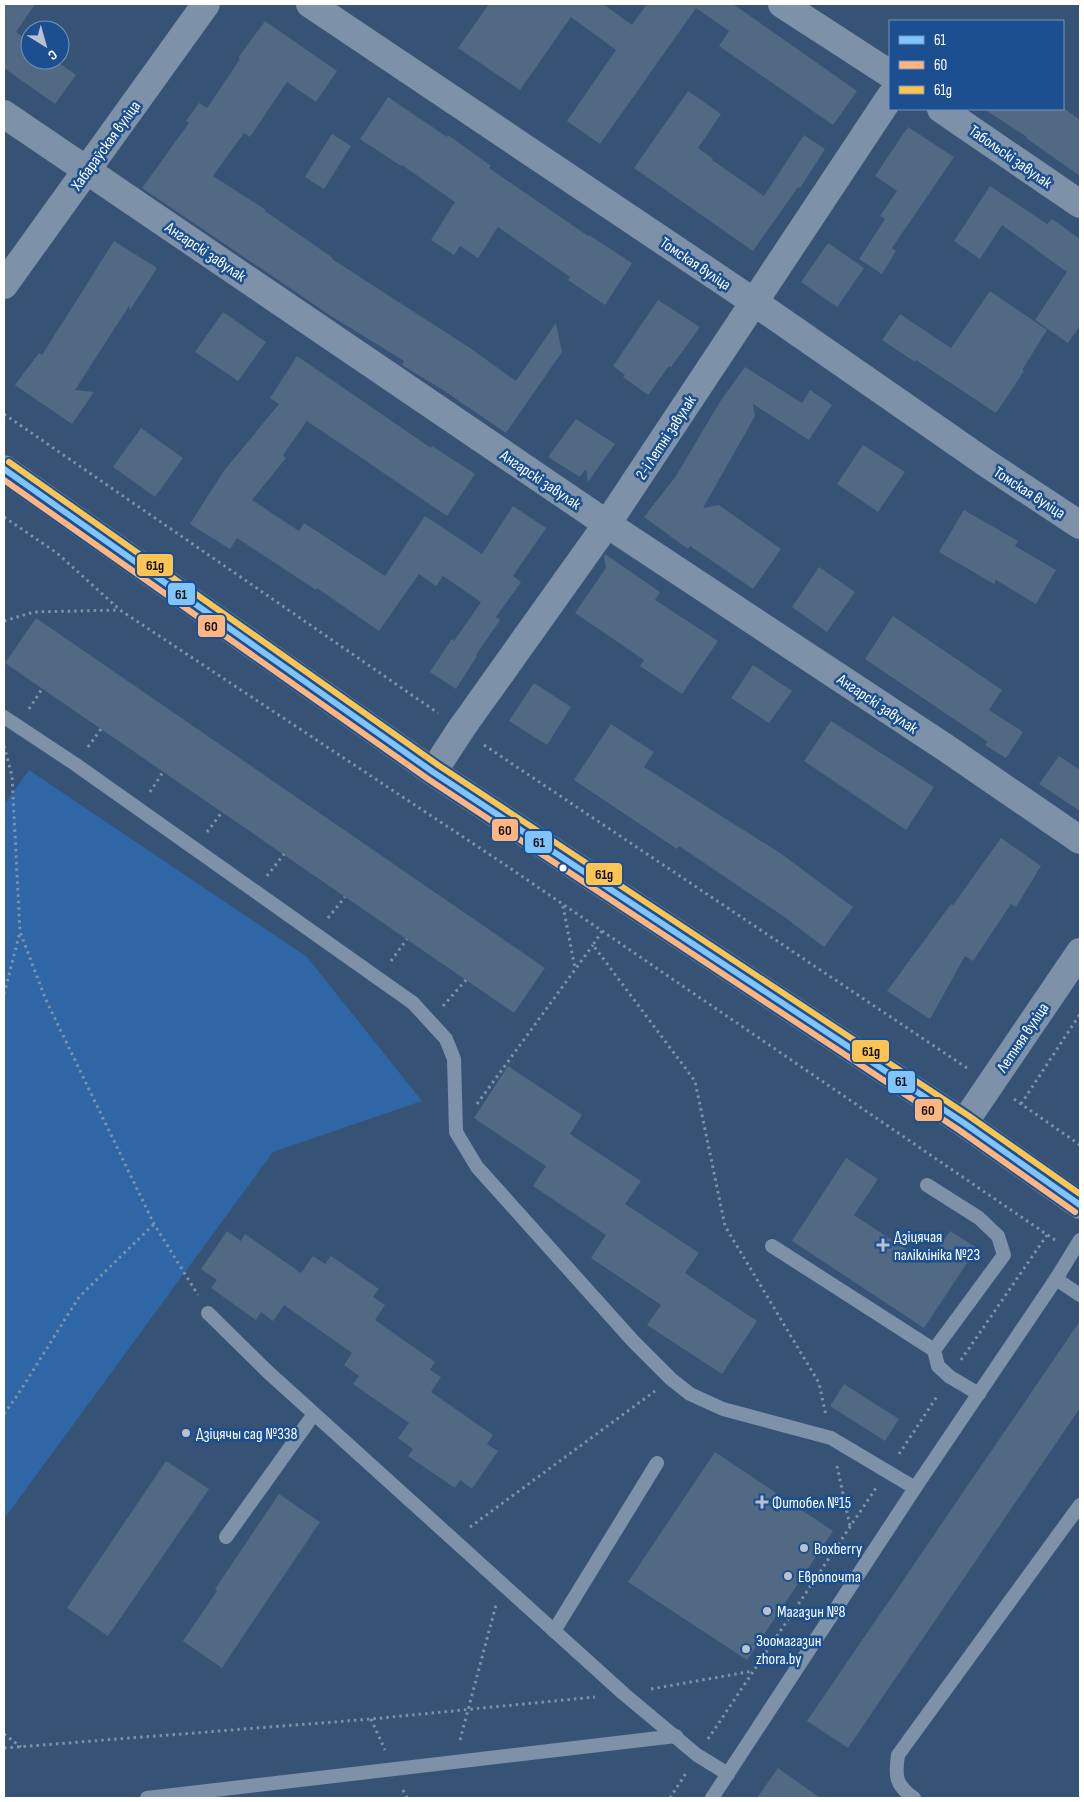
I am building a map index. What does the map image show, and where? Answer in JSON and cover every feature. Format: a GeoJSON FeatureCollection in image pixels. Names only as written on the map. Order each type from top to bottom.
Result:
{"type":"FeatureCollection","features":[{"type":"Feature","properties":{"kind":"main road"},"geometry":{"type":"LineString","coordinates":[[4,469],[432,772],[964,1123],[1080,1205]]}},
{"type":"Feature","properties":{"kind":"street","name":"Хабараўская вуліца"},"geometry":{"type":"LineString","coordinates":[[4,285],[206,4]]}},
{"type":"Feature","properties":{"kind":"street","name":"Томская вуліца"},"geometry":{"type":"LineString","coordinates":[[310,4],[754,302],[986,463],[1080,525]]}},
{"type":"Feature","properties":{"kind":"street"},"geometry":{"type":"LineString","coordinates":[[782,4],[889,73]]}},
{"type":"Feature","properties":{"kind":"street","name":"2-і Летні завулак"},"geometry":{"type":"LineString","coordinates":[[432,772],[607,524],[889,99]]}},
{"type":"Feature","properties":{"kind":"street","name":"Табольскі завулак"},"geometry":{"type":"LineString","coordinates":[[943,110],[1080,204]]}},
{"type":"Feature","properties":{"kind":"street","name":"Ангарскі завулак"},"geometry":{"type":"LineString","coordinates":[[4,114],[607,524],[818,662],[1080,840]]}},
{"type":"Feature","properties":{"kind":"street","name":"Летняя вуліца"},"geometry":{"type":"LineString","coordinates":[[964,1123],[1080,952]]}},
{"type":"Feature","properties":{"kind":"lane"},"geometry":{"type":"LineString","coordinates":[[4,717],[75,764],[413,1003],[446,1039],[454,1059],[456,1132],[478,1167],[633,1341],[671,1379],[690,1394],[723,1409],[831,1438],[915,1488]]}},
{"type":"Feature","properties":{"kind":"lane"},"geometry":{"type":"LineString","coordinates":[[927,1185],[979,1218],[998,1236],[1004,1255],[934,1350]]}},
{"type":"Feature","properties":{"kind":"lane"},"geometry":{"type":"LineString","coordinates":[[772,1246],[934,1350],[938,1366],[950,1377],[979,1394]]}},
{"type":"Feature","properties":{"kind":"lane"},"geometry":{"type":"LineString","coordinates":[[712,1798],[1076,1246]]}},
{"type":"Feature","properties":{"kind":"lane"},"geometry":{"type":"LineString","coordinates":[[1056,1279],[1080,1295]]}},
{"type":"Feature","properties":{"kind":"lane"},"geometry":{"type":"LineString","coordinates":[[208,1313],[268,1372],[624,1694],[698,1755],[728,1774]]}},
{"type":"Feature","properties":{"kind":"lane"},"geometry":{"type":"LineString","coordinates":[[226,1537],[314,1414]]}},
{"type":"Feature","properties":{"kind":"lane"},"geometry":{"type":"LineString","coordinates":[[554,1631],[657,1463]]}},
{"type":"Feature","properties":{"kind":"lane"},"geometry":{"type":"LineString","coordinates":[[914,1798],[902,1790],[896,1772],[898,1755],[1080,1505]]}},
{"type":"Feature","properties":{"kind":"lane"},"geometry":{"type":"LineString","coordinates":[[147,1798],[676,1736]]}},
{"type":"Feature","properties":{"kind":"path"},"geometry":{"type":"LineString","coordinates":[[4,414],[461,729],[1080,1145]]}},
{"type":"Feature","properties":{"kind":"path"},"geometry":{"type":"LineString","coordinates":[[4,517],[57,553],[120,610],[602,931],[1047,1235],[1076,1246]]}},
{"type":"Feature","properties":{"kind":"path"},"geometry":{"type":"LineString","coordinates":[[4,622],[34,612],[120,610]]}},
{"type":"Feature","properties":{"kind":"path"},"geometry":{"type":"LineString","coordinates":[[4,746],[12,776],[20,932],[4,994]]}},
{"type":"Feature","properties":{"kind":"path"},"geometry":{"type":"LineString","coordinates":[[316,934],[345,897]]}},
{"type":"Feature","properties":{"kind":"path"},"geometry":{"type":"LineString","coordinates":[[563,905],[575,969]]}},
{"type":"Feature","properties":{"kind":"path"},"geometry":{"type":"LineString","coordinates":[[456,1132],[602,931]]}},
{"type":"Feature","properties":{"kind":"path"},"geometry":{"type":"LineString","coordinates":[[20,932],[46,1000],[154,1224],[208,1313]]}},
{"type":"Feature","properties":{"kind":"path"},"geometry":{"type":"LineString","coordinates":[[378,978],[407,939]]}},
{"type":"Feature","properties":{"kind":"path"},"geometry":{"type":"LineString","coordinates":[[593,944],[695,1081],[725,1226],[819,1382],[850,1526]]}},
{"type":"Feature","properties":{"kind":"path"},"geometry":{"type":"LineString","coordinates":[[430,1021],[466,980]]}},
{"type":"Feature","properties":{"kind":"path"},"geometry":{"type":"LineString","coordinates":[[1021,1104],[1080,1014]]}},
{"type":"Feature","properties":{"kind":"path"},"geometry":{"type":"LineString","coordinates":[[4,1414],[18,1396],[79,1297],[154,1224]]}},
{"type":"Feature","properties":{"kind":"path"},"geometry":{"type":"LineString","coordinates":[[670,1798],[850,1526],[1047,1235]]}},
{"type":"Feature","properties":{"kind":"path"},"geometry":{"type":"LineString","coordinates":[[453,1540],[671,1379]]}},
{"type":"Feature","properties":{"kind":"path"},"geometry":{"type":"LineString","coordinates":[[454,1762],[502,1583]]}},
{"type":"Feature","properties":{"kind":"path"},"geometry":{"type":"LineString","coordinates":[[4,1748],[624,1694],[754,1671]]}},
{"type":"Feature","properties":{"kind":"path"},"geometry":{"type":"LineString","coordinates":[[4,1734],[21,1747]]}},
{"type":"Feature","properties":{"kind":"shaded area"},"geometry":{"type":"Polygon","coordinates":[[[29,770],[307,957],[422,1101],[273,1152],[4,1519],[4,804],[29,770]]]}},
{"type":"Feature","properties":{"kind":"building"},"geometry":{"type":"Polygon","coordinates":[[[4,4],[35,4],[24,20],[20,20],[20,26],[16,32],[20,35],[20,70],[69,70],[76,75],[55,104],[4,68],[4,4]]]}},
{"type":"Feature","properties":{"kind":"building"},"geometry":{"type":"Polygon","coordinates":[[[489,4],[603,4],[632,25],[647,4],[733,4],[857,91],[833,125],[719,46],[729,31],[696,8],[600,144],[567,121],[616,50],[571,17],[520,90],[458,48],[489,4]]]}},
{"type":"Feature","properties":{"kind":"building"},"geometry":{"type":"Polygon","coordinates":[[[265,21],[337,71],[316,102],[287,82],[250,137],[244,133],[213,176],[266,210],[332,259],[470,348],[516,381],[556,323],[562,352],[506,433],[443,390],[402,365],[404,361],[331,316],[142,188],[189,123],[186,121],[199,103],[207,108],[240,59],[238,58],[265,21]]]}},
{"type":"Feature","properties":{"kind":"building"},"geometry":{"type":"Polygon","coordinates":[[[688,91],[721,114],[698,148],[764,196],[804,135],[825,149],[800,188],[798,187],[753,251],[634,168],[688,91]]]}},
{"type":"Feature","properties":{"kind":"building"},"geometry":{"type":"Polygon","coordinates":[[[388,97],[447,137],[448,135],[491,166],[489,168],[588,236],[632,263],[605,305],[568,280],[570,277],[498,227],[478,258],[460,246],[454,255],[431,240],[455,202],[402,165],[360,139],[388,97]]]}},
{"type":"Feature","properties":{"kind":"building"},"geometry":{"type":"Polygon","coordinates":[[[1065,109],[1080,120],[1080,176],[1026,138],[986,110],[1065,109]]]}},
{"type":"Feature","properties":{"kind":"building"},"geometry":{"type":"Polygon","coordinates":[[[908,127],[954,157],[892,248],[896,251],[882,274],[859,259],[885,219],[880,216],[897,191],[875,176],[908,127]]]}},
{"type":"Feature","properties":{"kind":"building"},"geometry":{"type":"Polygon","coordinates":[[[332,134],[351,146],[324,189],[305,177],[332,134]]]}},
{"type":"Feature","properties":{"kind":"building"},"geometry":{"type":"Polygon","coordinates":[[[990,186],[1047,224],[1052,219],[1080,239],[1080,326],[1068,343],[1035,320],[1067,272],[1002,225],[980,259],[954,241],[990,186]]]}},
{"type":"Feature","properties":{"kind":"building"},"geometry":{"type":"Polygon","coordinates":[[[114,241],[157,268],[130,310],[129,306],[75,390],[94,392],[72,424],[15,385],[39,353],[42,355],[114,241]]]}},
{"type":"Feature","properties":{"kind":"building"},"geometry":{"type":"Polygon","coordinates":[[[828,243],[864,268],[837,307],[801,282],[828,243]]]}},
{"type":"Feature","properties":{"kind":"building"},"geometry":{"type":"Polygon","coordinates":[[[990,291],[1047,330],[1022,370],[1024,371],[996,413],[882,340],[900,314],[951,348],[990,291]]]}},
{"type":"Feature","properties":{"kind":"building"},"geometry":{"type":"Polygon","coordinates":[[[658,300],[700,327],[648,395],[623,377],[625,375],[613,366],[658,300]]]}},
{"type":"Feature","properties":{"kind":"building"},"geometry":{"type":"Polygon","coordinates":[[[223,312],[266,342],[238,381],[195,352],[223,312]]]}},
{"type":"Feature","properties":{"kind":"building"},"geometry":{"type":"Polygon","coordinates":[[[297,356],[431,448],[432,446],[475,474],[447,516],[307,421],[283,455],[286,458],[252,500],[299,531],[304,523],[385,576],[425,516],[482,554],[513,506],[546,528],[513,576],[521,582],[496,617],[500,620],[456,689],[430,672],[452,639],[454,641],[481,602],[443,576],[436,586],[419,574],[379,631],[317,588],[316,590],[237,538],[230,549],[190,524],[223,472],[279,404],[270,398],[297,356]]]}},
{"type":"Feature","properties":{"kind":"building"},"geometry":{"type":"Polygon","coordinates":[[[745,367],[802,403],[810,390],[832,405],[809,440],[753,404],[755,416],[703,508],[719,505],[781,549],[753,589],[690,546],[688,549],[644,517],[676,476],[721,400],[745,367]]]}},
{"type":"Feature","properties":{"kind":"building"},"geometry":{"type":"Polygon","coordinates":[[[576,419],[615,444],[588,482],[586,469],[580,477],[548,457],[576,419]]]}},
{"type":"Feature","properties":{"kind":"building"},"geometry":{"type":"Polygon","coordinates":[[[141,428],[183,458],[155,497],[113,467],[141,428]]]}},
{"type":"Feature","properties":{"kind":"building"},"geometry":{"type":"Polygon","coordinates":[[[863,445],[905,472],[878,512],[837,484],[863,445]]]}},
{"type":"Feature","properties":{"kind":"building"},"geometry":{"type":"Polygon","coordinates":[[[964,510],[1018,541],[1015,546],[1056,570],[1036,604],[996,580],[994,584],[939,552],[964,510]]]}},
{"type":"Feature","properties":{"kind":"building"},"geometry":{"type":"Polygon","coordinates":[[[605,554],[660,592],[655,600],[718,641],[682,694],[640,666],[644,660],[575,613],[606,568],[605,554]]]}},
{"type":"Feature","properties":{"kind":"building"},"geometry":{"type":"Polygon","coordinates":[[[819,567],[855,592],[827,632],[792,607],[819,567]]]}},
{"type":"Feature","properties":{"kind":"building"},"geometry":{"type":"Polygon","coordinates":[[[893,616],[1002,690],[989,710],[1023,732],[1006,758],[985,745],[988,742],[865,659],[893,616]]]}},
{"type":"Feature","properties":{"kind":"building"},"geometry":{"type":"Polygon","coordinates":[[[36,618],[545,968],[514,1013],[5,663],[36,618]]]}},
{"type":"Feature","properties":{"kind":"building"},"geometry":{"type":"Polygon","coordinates":[[[753,665],[792,691],[769,723],[731,698],[753,665]]]}},
{"type":"Feature","properties":{"kind":"building"},"geometry":{"type":"Polygon","coordinates":[[[534,683],[571,707],[547,745],[509,721],[534,683]]]}},
{"type":"Feature","properties":{"kind":"building"},"geometry":{"type":"Polygon","coordinates":[[[831,721],[934,787],[906,830],[804,761],[831,721]]]}},
{"type":"Feature","properties":{"kind":"building"},"geometry":{"type":"Polygon","coordinates":[[[611,724],[654,752],[644,767],[780,853],[853,907],[824,947],[783,916],[679,846],[677,849],[574,780],[611,724]]]}},
{"type":"Feature","properties":{"kind":"building"},"geometry":{"type":"Polygon","coordinates":[[[1059,756],[1080,770],[1080,811],[1039,784],[1059,756]]]}},
{"type":"Feature","properties":{"kind":"building"},"geometry":{"type":"Polygon","coordinates":[[[1001,838],[1041,866],[1016,907],[1011,904],[973,961],[965,956],[930,1019],[887,991],[951,904],[953,905],[1001,838]]]}},
{"type":"Feature","properties":{"kind":"building"},"geometry":{"type":"Polygon","coordinates":[[[508,1066],[582,1115],[570,1134],[641,1181],[625,1204],[699,1253],[685,1273],[757,1321],[722,1374],[647,1325],[661,1305],[591,1258],[606,1235],[533,1186],[546,1166],[474,1118],[508,1066]]]}},
{"type":"Feature","properties":{"kind":"building","name":"Дзіцячая паліклініка №23"},"geometry":{"type":"Polygon","coordinates":[[[846,1158],[878,1179],[854,1215],[928,1264],[950,1231],[977,1248],[924,1328],[792,1241],[846,1158]]]}},
{"type":"Feature","properties":{"kind":"building"},"geometry":{"type":"Polygon","coordinates":[[[227,1231],[241,1241],[245,1234],[301,1273],[313,1256],[325,1264],[331,1256],[379,1289],[373,1297],[385,1305],[375,1320],[435,1362],[430,1370],[441,1377],[431,1392],[493,1435],[487,1444],[498,1451],[472,1489],[460,1480],[455,1488],[408,1456],[413,1449],[398,1438],[409,1423],[353,1384],[359,1376],[344,1365],[352,1353],[284,1305],[273,1321],[261,1312],[256,1320],[211,1288],[217,1280],[201,1269],[227,1231]]]}},
{"type":"Feature","properties":{"kind":"building"},"geometry":{"type":"Polygon","coordinates":[[[1080,1321],[1080,1408],[848,1748],[807,1721],[1080,1321]]]}},
{"type":"Feature","properties":{"kind":"building"},"geometry":{"type":"Polygon","coordinates":[[[844,1384],[899,1419],[885,1441],[830,1406],[844,1384]]]}},
{"type":"Feature","properties":{"kind":"building"},"geometry":{"type":"Polygon","coordinates":[[[715,1452],[833,1531],[747,1660],[628,1582],[715,1452]]]}},
{"type":"Feature","properties":{"kind":"building"},"geometry":{"type":"Polygon","coordinates":[[[166,1461],[209,1489],[108,1636],[67,1608],[166,1461]]]}},
{"type":"Feature","properties":{"kind":"building"},"geometry":{"type":"Polygon","coordinates":[[[279,1494],[320,1522],[222,1668],[183,1641],[217,1591],[215,1589],[279,1494]]]}},
{"type":"Feature","properties":{"kind":"building"},"geometry":{"type":"Polygon","coordinates":[[[778,1768],[820,1798],[757,1798],[778,1768]]]}},
{"type":"Feature","properties":{"kind":"transit line","name":"61д"},"geometry":{"type":"LineString","coordinates":[[9,462],[438,765],[969,1116],[1080,1194]]}},
{"type":"Feature","properties":{"kind":"transit line","name":"61"},"geometry":{"type":"LineString","coordinates":[[4,469],[433,772],[964,1123],[1080,1205]]}},
{"type":"Feature","properties":{"kind":"transit line","name":"60"},"geometry":{"type":"LineString","coordinates":[[4,480],[428,779],[959,1130],[1075,1212]]}},
{"type":"Feature","properties":{"kind":"place","name":"Дзіцячая паліклініка №23"},"geometry":{"type":"Point","coordinates":[883,1245]}},
{"type":"Feature","properties":{"kind":"place","name":"Дзіцячы сад №338"},"geometry":{"type":"Point","coordinates":[186,1433]}},
{"type":"Feature","properties":{"kind":"place","name":"Фитобел №15"},"geometry":{"type":"Point","coordinates":[762,1502]}},
{"type":"Feature","properties":{"kind":"place","name":"Boxberry"},"geometry":{"type":"Point","coordinates":[804,1548]}},
{"type":"Feature","properties":{"kind":"place","name":"Европочта"},"geometry":{"type":"Point","coordinates":[788,1576]}},
{"type":"Feature","properties":{"kind":"place","name":"Магазин №8"},"geometry":{"type":"Point","coordinates":[767,1611]}},
{"type":"Feature","properties":{"kind":"place","name":"Зоомагазин zhora.by"},"geometry":{"type":"Point","coordinates":[746,1649]}}]}
